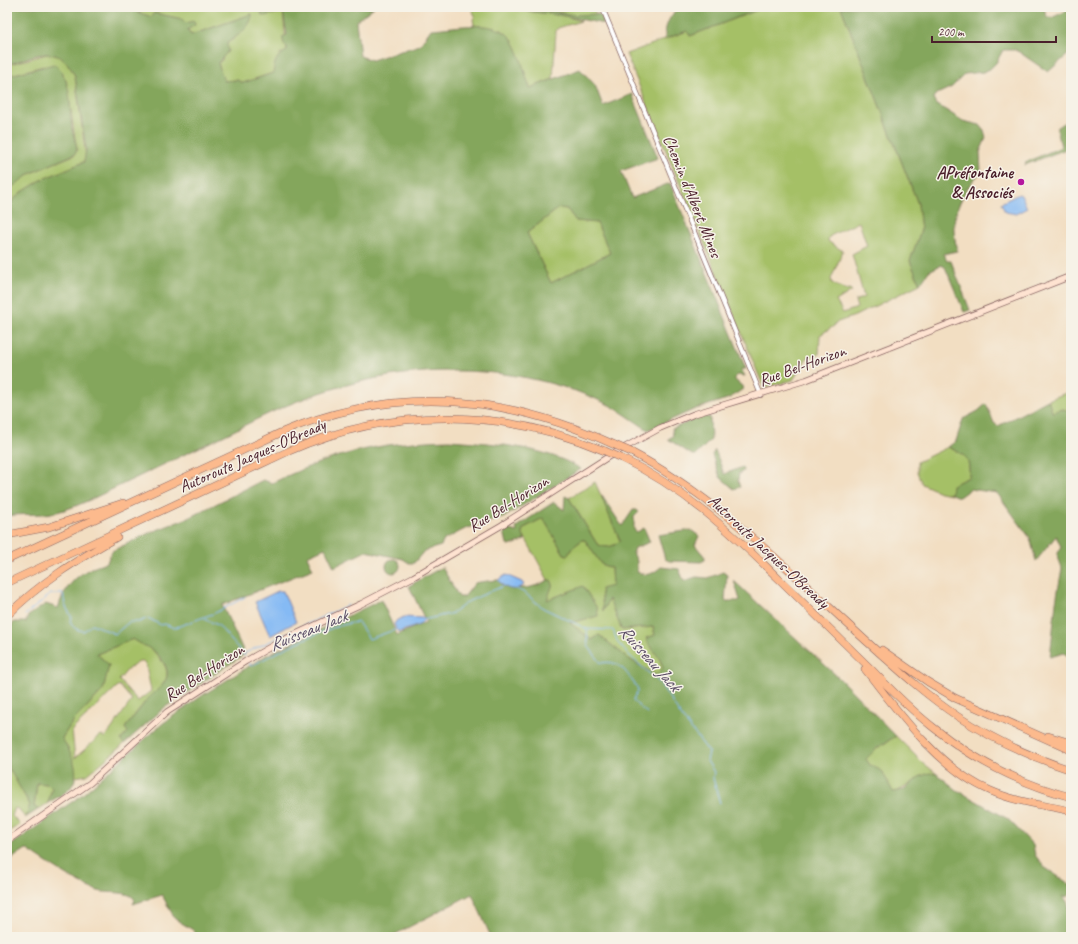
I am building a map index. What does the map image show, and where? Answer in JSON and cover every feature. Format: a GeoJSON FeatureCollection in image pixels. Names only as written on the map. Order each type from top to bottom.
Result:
{"type":"FeatureCollection","features":[{"type":"Feature","properties":{"kind":"highway","name":"Autoroute Jacques-O'Bready"},"geometry":{"type":"LineString","coordinates":[[7,560],[267,439],[310,421],[348,410],[398,402],[448,401],[505,407],[560,422],[616,444],[680,481],[724,513],[860,636],[924,691],[964,720],[1015,748],[1071,770]]}},
{"type":"Feature","properties":{"kind":"highway","name":"Autoroute Jacques-O'Bready"},"geometry":{"type":"LineString","coordinates":[[7,583],[158,514],[309,442],[354,428],[395,420],[445,417],[503,422],[555,433],[605,451],[621,458],[671,486],[718,521],[916,713],[962,748],[1006,773],[1044,789],[1071,797]]}},
{"type":"Feature","properties":{"kind":"highway"},"geometry":{"type":"LineString","coordinates":[[7,535],[54,526],[162,489]]}},
{"type":"Feature","properties":{"kind":"highway"},"geometry":{"type":"LineString","coordinates":[[7,616],[29,595],[56,574],[158,514]]}},
{"type":"Feature","properties":{"kind":"highway"},"geometry":{"type":"LineString","coordinates":[[860,636],[936,687],[963,702],[1071,750]]}},
{"type":"Feature","properties":{"kind":"highway"},"geometry":{"type":"LineString","coordinates":[[847,646],[881,691],[928,744],[960,775],[998,794],[1071,811]]}},
{"type":"Feature","properties":{"kind":"highway"},"geometry":{"type":"LineString","coordinates":[[1002,720],[1071,743]]}},
{"type":"Feature","properties":{"kind":"street","name":"Chemin d'Albert Mines"},"geometry":{"type":"LineString","coordinates":[[602,7],[761,395]]}},
{"type":"Feature","properties":{"kind":"street","name":"Rue Bel-Horizon"},"geometry":{"type":"LineString","coordinates":[[7,841],[90,782],[167,712],[256,654],[413,577],[502,525],[611,455],[660,428],[694,414],[761,395],[806,380],[1071,276]]}},
{"type":"Feature","properties":{"kind":"green space"},"geometry":{"type":"Polygon","coordinates":[[[7,7],[135,7],[134,11],[152,17],[154,13],[182,19],[185,23],[194,21],[195,25],[187,30],[191,35],[252,14],[246,27],[239,35],[227,43],[228,51],[218,63],[224,81],[237,80],[243,83],[273,73],[274,65],[277,59],[280,55],[287,51],[287,47],[284,44],[282,37],[287,35],[283,12],[264,16],[261,14],[264,7],[374,7],[356,21],[360,56],[372,60],[420,45],[431,29],[463,26],[487,26],[498,29],[513,41],[530,88],[580,69],[595,85],[603,106],[632,94],[658,158],[621,171],[632,198],[670,183],[746,369],[741,369],[745,376],[738,375],[735,377],[735,380],[742,386],[743,389],[730,398],[693,410],[648,430],[622,412],[605,403],[567,388],[527,378],[487,372],[446,371],[406,374],[366,380],[326,391],[288,405],[75,506],[51,513],[7,516],[7,207],[19,194],[43,179],[84,162],[86,149],[75,76],[69,65],[62,58],[46,54],[37,55],[7,65],[7,7]],[[559,208],[527,233],[551,283],[610,253],[597,223],[576,221],[567,209],[559,208]]]}},
{"type":"Feature","properties":{"kind":"green space"},"geometry":{"type":"Polygon","coordinates":[[[135,7],[264,7],[264,9],[283,12],[287,52],[280,54],[273,73],[243,83],[237,80],[224,81],[218,63],[222,60],[227,43],[235,38],[252,14],[191,35],[182,19],[154,13],[152,18],[133,11],[135,7]]]}},
{"type":"Feature","properties":{"kind":"green space"},"geometry":{"type":"Polygon","coordinates":[[[471,7],[496,7],[565,16],[581,21],[558,28],[556,31],[553,79],[530,88],[513,41],[502,30],[474,25],[473,19],[475,16],[471,7]]]}},
{"type":"Feature","properties":{"kind":"green space"},"geometry":{"type":"Polygon","coordinates":[[[496,7],[527,7],[574,15],[599,14],[602,17],[604,24],[565,16],[496,7]]]}},
{"type":"Feature","properties":{"kind":"green space"},"geometry":{"type":"Polygon","coordinates":[[[527,7],[593,7],[596,15],[574,15],[527,7]]]}},
{"type":"Feature","properties":{"kind":"green space"},"geometry":{"type":"Polygon","coordinates":[[[681,7],[765,7],[690,36],[687,31],[665,39],[668,21],[681,7]]]}},
{"type":"Feature","properties":{"kind":"green space"},"geometry":{"type":"Polygon","coordinates":[[[765,7],[841,7],[918,204],[921,230],[910,261],[920,284],[855,316],[835,323],[834,326],[820,335],[819,354],[807,358],[793,380],[764,388],[626,54],[687,31],[690,36],[765,7]],[[859,222],[830,236],[828,240],[843,251],[831,279],[832,283],[845,290],[850,289],[852,291],[836,301],[843,313],[857,308],[855,301],[864,297],[852,254],[867,246],[859,222]]]}},
{"type":"Feature","properties":{"kind":"green space"},"geometry":{"type":"Polygon","coordinates":[[[841,7],[1044,7],[1046,16],[1051,18],[1071,9],[1071,52],[1048,72],[1016,50],[1003,50],[996,63],[990,69],[983,72],[965,74],[952,87],[935,95],[933,98],[936,104],[963,121],[980,125],[984,130],[986,138],[980,152],[981,173],[966,191],[958,206],[954,222],[957,251],[943,254],[947,261],[951,261],[970,310],[964,312],[945,267],[941,265],[929,271],[920,284],[910,261],[921,230],[918,204],[841,7]]]}},
{"type":"Feature","properties":{"kind":"green space"},"geometry":{"type":"Polygon","coordinates":[[[51,53],[65,62],[75,76],[86,157],[84,162],[43,179],[19,194],[7,207],[7,191],[14,184],[30,174],[74,155],[77,149],[66,80],[43,66],[7,76],[7,65],[51,53]]]}},
{"type":"Feature","properties":{"kind":"green space"},"geometry":{"type":"Polygon","coordinates":[[[54,64],[60,70],[67,85],[72,128],[77,149],[75,154],[31,173],[7,191],[7,76],[54,64]]]}},
{"type":"Feature","properties":{"kind":"green space"},"geometry":{"type":"Polygon","coordinates":[[[1071,118],[1071,147],[1025,165],[1026,162],[1061,147],[1057,128],[1071,118]]]}},
{"type":"Feature","properties":{"kind":"green space"},"geometry":{"type":"Polygon","coordinates":[[[559,208],[567,209],[576,221],[597,223],[610,253],[551,283],[527,233],[559,208]]]}},
{"type":"Feature","properties":{"kind":"green space"},"geometry":{"type":"Polygon","coordinates":[[[1071,391],[1071,412],[1063,409],[1052,412],[1048,400],[1071,391]]]}},
{"type":"Feature","properties":{"kind":"green space"},"geometry":{"type":"Polygon","coordinates":[[[1048,400],[1052,412],[1063,409],[1071,412],[1071,659],[1064,653],[1050,657],[1056,602],[1062,568],[1057,554],[1061,547],[1056,536],[1036,561],[1030,538],[997,493],[970,489],[959,497],[951,494],[952,485],[969,477],[969,465],[966,458],[948,447],[956,441],[963,419],[978,411],[986,404],[994,423],[998,426],[1048,400]]]}},
{"type":"Feature","properties":{"kind":"green space"},"geometry":{"type":"Polygon","coordinates":[[[700,417],[710,417],[711,440],[696,455],[692,455],[668,439],[673,436],[672,429],[700,417]]]}},
{"type":"Feature","properties":{"kind":"green space"},"geometry":{"type":"Polygon","coordinates":[[[449,440],[517,447],[551,455],[581,469],[503,518],[463,530],[444,540],[441,546],[424,551],[414,563],[409,563],[403,559],[366,551],[334,567],[325,548],[307,556],[313,569],[222,605],[245,654],[164,708],[124,744],[121,740],[128,732],[125,728],[147,699],[164,683],[167,677],[167,671],[164,663],[157,654],[133,639],[97,654],[109,665],[103,690],[73,721],[62,738],[71,754],[75,766],[76,773],[73,784],[65,792],[48,803],[52,788],[48,784],[37,783],[34,807],[39,809],[25,818],[30,805],[7,765],[7,631],[14,622],[26,622],[28,616],[46,604],[58,608],[62,597],[72,582],[88,570],[107,562],[112,551],[149,533],[188,518],[263,480],[272,483],[316,464],[358,451],[401,443],[449,440]]]}},
{"type":"Feature","properties":{"kind":"green space"},"geometry":{"type":"Polygon","coordinates":[[[948,447],[963,455],[968,461],[969,465],[969,477],[953,485],[951,494],[940,492],[922,484],[917,472],[917,462],[948,447]]]}},
{"type":"Feature","properties":{"kind":"green space"},"geometry":{"type":"Polygon","coordinates":[[[715,450],[724,474],[743,467],[744,471],[739,473],[738,481],[740,487],[734,489],[720,477],[712,455],[715,450]]]}},
{"type":"Feature","properties":{"kind":"green space"},"geometry":{"type":"Polygon","coordinates":[[[595,482],[621,541],[609,547],[597,544],[569,498],[595,482]]]}},
{"type":"Feature","properties":{"kind":"green space"},"geometry":{"type":"Polygon","coordinates":[[[565,496],[569,498],[597,544],[606,547],[615,545],[620,541],[602,496],[622,526],[633,510],[637,510],[639,512],[634,517],[634,530],[637,532],[644,528],[650,542],[635,548],[633,553],[637,561],[637,572],[650,574],[661,567],[679,569],[684,581],[696,577],[708,578],[723,572],[727,575],[725,601],[740,600],[734,581],[840,679],[896,736],[877,748],[866,759],[870,765],[882,771],[893,792],[904,790],[919,777],[929,773],[937,774],[957,790],[1008,819],[1033,845],[1035,855],[1044,867],[1071,885],[1071,893],[1068,897],[1063,896],[1068,903],[1069,913],[1071,913],[1071,937],[491,937],[472,894],[390,937],[198,937],[193,930],[175,919],[162,895],[133,904],[135,900],[129,895],[102,892],[88,887],[61,872],[26,849],[7,862],[7,848],[83,794],[162,724],[203,695],[267,655],[381,600],[397,635],[426,622],[409,586],[442,567],[459,597],[464,597],[475,583],[493,580],[498,580],[503,586],[526,588],[551,580],[553,584],[547,600],[583,586],[597,608],[598,616],[570,623],[592,640],[599,635],[629,659],[656,675],[663,668],[662,663],[647,642],[646,638],[655,635],[653,627],[622,630],[609,599],[603,611],[601,589],[612,586],[611,568],[601,564],[585,540],[582,540],[572,548],[568,555],[564,554],[543,518],[524,528],[522,532],[525,540],[510,546],[507,544],[504,531],[506,529],[517,532],[516,527],[554,502],[564,510],[565,496]]]}},
{"type":"Feature","properties":{"kind":"green space"},"geometry":{"type":"Polygon","coordinates":[[[543,518],[564,554],[568,555],[572,548],[582,540],[585,540],[601,564],[611,568],[612,586],[603,610],[609,599],[622,630],[653,627],[655,635],[648,643],[657,652],[663,668],[656,676],[629,659],[599,635],[592,640],[569,622],[546,600],[551,581],[548,580],[522,532],[524,528],[543,518]]]}},
{"type":"Feature","properties":{"kind":"green space"},"geometry":{"type":"Polygon","coordinates":[[[691,530],[699,536],[695,545],[705,557],[705,560],[701,562],[669,561],[665,559],[658,535],[691,530]]]}},
{"type":"Feature","properties":{"kind":"green space"},"geometry":{"type":"Polygon","coordinates":[[[390,559],[396,559],[400,563],[400,569],[396,573],[390,573],[386,569],[386,563],[390,559]]]}},
{"type":"Feature","properties":{"kind":"green space"},"geometry":{"type":"Polygon","coordinates":[[[133,639],[151,649],[156,654],[167,671],[167,677],[164,683],[140,708],[125,728],[128,732],[121,740],[124,744],[87,775],[75,777],[74,767],[62,738],[73,721],[103,690],[109,665],[97,654],[133,639]],[[139,662],[128,669],[119,680],[138,701],[151,691],[146,665],[143,662],[139,662]],[[119,685],[72,730],[75,758],[101,735],[105,738],[132,700],[119,685]]]}},
{"type":"Feature","properties":{"kind":"green space"},"geometry":{"type":"Polygon","coordinates":[[[896,736],[922,762],[937,774],[931,774],[919,778],[899,791],[893,793],[882,772],[870,765],[865,760],[877,748],[896,736]]]}},
{"type":"Feature","properties":{"kind":"green space"},"geometry":{"type":"Polygon","coordinates":[[[7,765],[30,805],[25,818],[19,809],[15,808],[12,816],[20,824],[7,833],[7,765]]]}},
{"type":"Feature","properties":{"kind":"green space"},"geometry":{"type":"Polygon","coordinates":[[[37,783],[48,784],[52,788],[48,803],[39,809],[34,808],[37,783]]]}},
{"type":"Feature","properties":{"kind":"water"},"geometry":{"type":"Polygon","coordinates":[[[1019,194],[1022,196],[1027,208],[1016,214],[1005,212],[1001,203],[1019,194]]]}},
{"type":"Feature","properties":{"kind":"water"},"geometry":{"type":"Polygon","coordinates":[[[506,575],[522,582],[524,585],[517,589],[507,588],[498,580],[506,575]]]}},
{"type":"Feature","properties":{"kind":"water"},"geometry":{"type":"Polygon","coordinates":[[[278,591],[283,591],[296,622],[270,636],[255,602],[278,591]]]}},
{"type":"Feature","properties":{"kind":"water"},"geometry":{"type":"Polygon","coordinates":[[[404,617],[423,618],[424,620],[419,625],[399,632],[394,624],[397,620],[404,617]]]}},
{"type":"Feature","properties":{"kind":"waterway","name":"Ruisseau Jack"},"geometry":{"type":"LineString","coordinates":[[423,620],[453,613],[469,601],[503,586]]}},
{"type":"Feature","properties":{"kind":"waterway","name":"Ruisseau Jack"},"geometry":{"type":"LineString","coordinates":[[515,588],[525,593],[543,608],[587,629],[613,630],[618,643],[660,683],[681,716],[709,752],[707,761],[714,772],[713,778],[720,803]]}},
{"type":"Feature","properties":{"kind":"waterway","name":"Ruisseau Jack"},"geometry":{"type":"LineString","coordinates":[[25,615],[51,594],[63,594],[65,605],[72,618],[70,621],[73,627],[84,631],[92,624],[115,634],[129,622],[139,622],[148,618],[161,625],[165,624],[174,628],[215,613],[245,597]]}},
{"type":"Feature","properties":{"kind":"waterway"},"geometry":{"type":"LineString","coordinates":[[243,654],[348,605]]}},
{"type":"Feature","properties":{"kind":"waterway","name":"Ruisseau Jack"},"geometry":{"type":"LineString","coordinates":[[204,619],[218,625],[245,656]]}},
{"type":"Feature","properties":{"kind":"waterway","name":"Ruisseau Jack"},"geometry":{"type":"LineString","coordinates":[[249,663],[251,666],[318,633],[346,624],[358,622],[369,639],[397,629]]}},
{"type":"Feature","properties":{"kind":"waterway"},"geometry":{"type":"LineString","coordinates":[[587,630],[588,646],[601,663],[614,663],[626,672],[638,690],[633,701],[647,713]]}},
{"type":"Feature","properties":{"kind":"place","name":"APréfontaine & Associés"},"geometry":{"type":"Point","coordinates":[1021,182]}}]}
